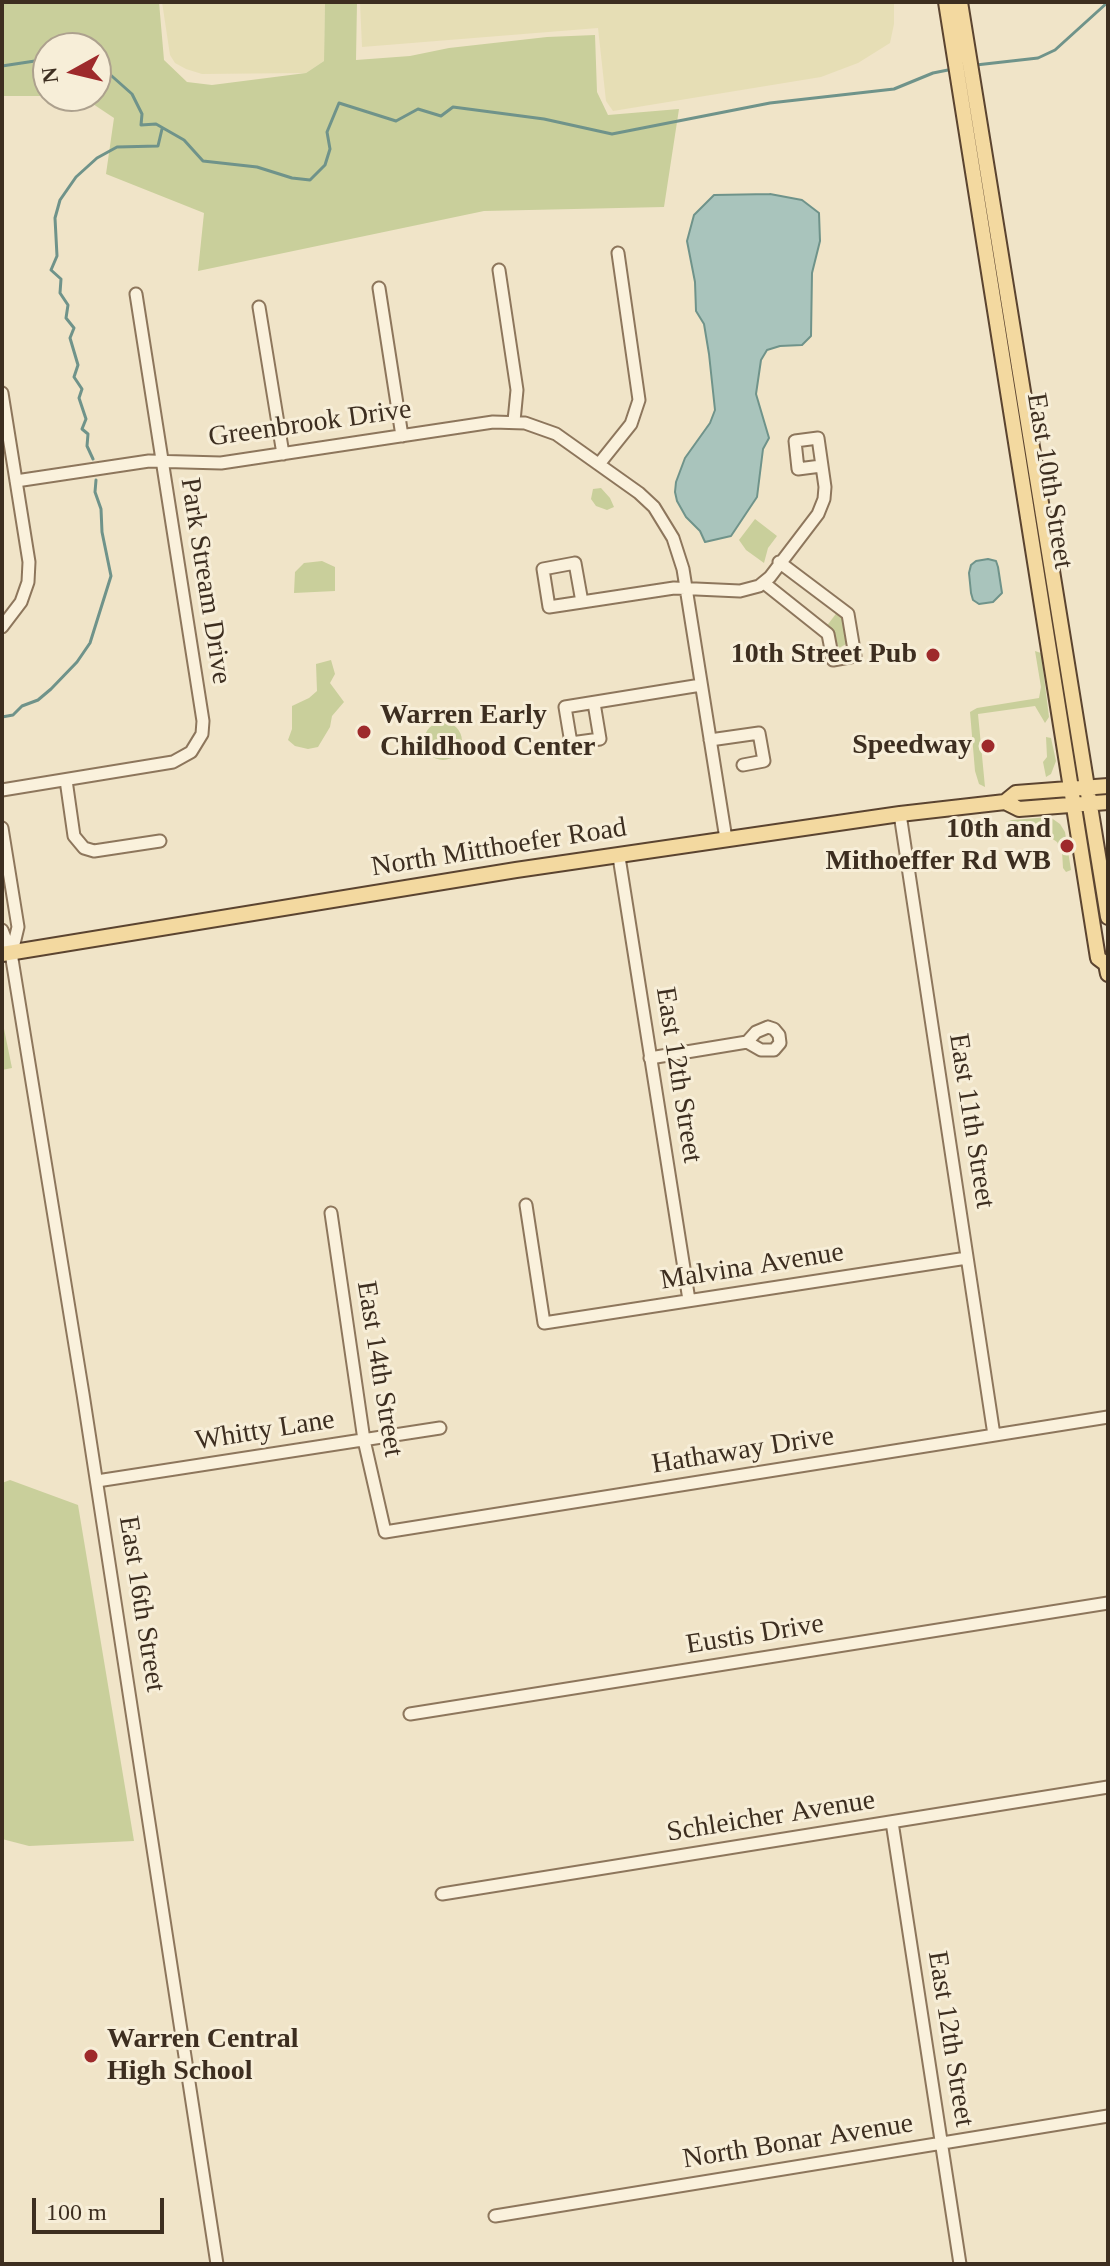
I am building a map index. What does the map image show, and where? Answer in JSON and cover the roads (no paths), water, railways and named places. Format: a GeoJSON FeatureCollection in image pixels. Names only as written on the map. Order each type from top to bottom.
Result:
{"type":"FeatureCollection","features":[{"type":"Feature","properties":{"kind":"main road","name":"East 10th Street"},"geometry":{"type":"LineString","coordinates":[[946,2],[962,48]]}},
{"type":"Feature","properties":{"kind":"main road","name":"East 10th Street"},"geometry":{"type":"LineString","coordinates":[[960,2],[962,48],[969,92],[1108,917]]}},
{"type":"Feature","properties":{"kind":"main road","name":"East 10th Street"},"geometry":{"type":"LineString","coordinates":[[969,92],[1071,789],[1098,958],[1107,967]]}},
{"type":"Feature","properties":{"kind":"main road","name":"North Mitthoefer Road"},"geometry":{"type":"LineString","coordinates":[[7,954],[516,870],[900,814],[1005,802],[1016,793],[1108,786]]}},
{"type":"Feature","properties":{"kind":"main road","name":"North Mitthoefer Road"},"geometry":{"type":"LineString","coordinates":[[1005,802],[1019,809],[1108,802]]}},
{"type":"Feature","properties":{"kind":"street"},"geometry":{"type":"LineString","coordinates":[[599,464],[631,424],[639,400],[618,253]]}},
{"type":"Feature","properties":{"kind":"street"},"geometry":{"type":"LineString","coordinates":[[499,270],[517,392],[514,421]]}},
{"type":"Feature","properties":{"kind":"street"},"geometry":{"type":"LineString","coordinates":[[379,288],[402,436]]}},
{"type":"Feature","properties":{"kind":"street","name":"Park Stream Drive"},"geometry":{"type":"LineString","coordinates":[[66,780],[182,759],[197,745],[202,734],[203,721],[136,294]]}},
{"type":"Feature","properties":{"kind":"street"},"geometry":{"type":"LineString","coordinates":[[259,307],[283,454]]}},
{"type":"Feature","properties":{"kind":"street"},"geometry":{"type":"LineString","coordinates":[[2,393],[28,553],[28,574],[21,602],[2,627]]}},
{"type":"Feature","properties":{"kind":"street","name":"Greenbrook Drive"},"geometry":{"type":"LineString","coordinates":[[16,481],[162,460],[213,464],[493,422],[514,421],[556,434],[639,493],[664,520],[676,546],[686,589],[726,839]]}},
{"type":"Feature","properties":{"kind":"street"},"geometry":{"type":"LineString","coordinates":[[582,602],[575,563],[543,569],[549,607],[582,602],[674,588],[743,591],[764,583],[821,508],[825,490],[821,466]]}},
{"type":"Feature","properties":{"kind":"street"},"geometry":{"type":"LineString","coordinates":[[764,583],[828,634],[833,660],[855,656],[848,614],[779,562]]}},
{"type":"Feature","properties":{"kind":"street"},"geometry":{"type":"LineString","coordinates":[[594,703],[701,685]]}},
{"type":"Feature","properties":{"kind":"street"},"geometry":{"type":"LineString","coordinates":[[710,740],[759,733],[764,761],[743,765]]}},
{"type":"Feature","properties":{"kind":"street"},"geometry":{"type":"LineString","coordinates":[[2,790],[66,780],[74,836],[82,847],[94,851],[160,841]]}},
{"type":"Feature","properties":{"kind":"street","name":"East 11th Street"},"geometry":{"type":"LineString","coordinates":[[900,814],[994,1435]]}},
{"type":"Feature","properties":{"kind":"street"},"geometry":{"type":"LineString","coordinates":[[2,828],[18,927],[7,954]]}},
{"type":"Feature","properties":{"kind":"street","name":"East 12th Street"},"geometry":{"type":"LineString","coordinates":[[619,857],[689,1300]]}},
{"type":"Feature","properties":{"kind":"street"},"geometry":{"type":"LineString","coordinates":[[2,930],[7,954]]}},
{"type":"Feature","properties":{"kind":"street","name":"East 16th Street"},"geometry":{"type":"LineString","coordinates":[[7,954],[97,1481],[217,2264]]}},
{"type":"Feature","properties":{"kind":"street"},"geometry":{"type":"LineString","coordinates":[[650,1058],[747,1042]]}},
{"type":"Feature","properties":{"kind":"street","name":"Malvina Avenue"},"geometry":{"type":"LineString","coordinates":[[526,1205],[544,1323],[967,1258]]}},
{"type":"Feature","properties":{"kind":"street","name":"East 14th Street"},"geometry":{"type":"LineString","coordinates":[[331,1213],[364,1440],[385,1532]]}},
{"type":"Feature","properties":{"kind":"street","name":"Hathaway Drive"},"geometry":{"type":"LineString","coordinates":[[385,1532],[1108,1417]]}},
{"type":"Feature","properties":{"kind":"street","name":"Whitty Lane"},"geometry":{"type":"LineString","coordinates":[[97,1481],[440,1428]]}},
{"type":"Feature","properties":{"kind":"street","name":"Eustis Drive"},"geometry":{"type":"LineString","coordinates":[[410,1714],[1108,1603]]}},
{"type":"Feature","properties":{"kind":"street","name":"Schleicher Avenue"},"geometry":{"type":"LineString","coordinates":[[442,1894],[1108,1787]]}},
{"type":"Feature","properties":{"kind":"street","name":"East 12th Street"},"geometry":{"type":"LineString","coordinates":[[892,1822],[960,2264]]}},
{"type":"Feature","properties":{"kind":"street","name":"North Bonar Avenue"},"geometry":{"type":"LineString","coordinates":[[495,2216],[1108,2116]]}},
{"type":"Feature","properties":{"kind":"water"},"geometry":{"type":"Polygon","coordinates":[[[770,194],[802,200],[819,213],[820,241],[812,273],[811,336],[802,345],[767,350],[761,360],[756,394],[769,438],[763,449],[757,497],[731,536],[705,542],[700,531],[686,517],[675,492],[685,458],[710,423],[715,410],[709,354],[704,324],[696,311],[695,282],[687,241],[694,215],[714,195],[770,194]]]}},
{"type":"Feature","properties":{"kind":"water"},"geometry":{"type":"Polygon","coordinates":[[[976,561],[996,561],[1002,593],[993,602],[979,604],[973,600],[969,573],[976,561]]]}},
{"type":"Feature","properties":{"kind":"waterway"},"geometry":{"type":"LineString","coordinates":[[976,65],[1038,58],[1055,50],[1108,2]]}},
{"type":"Feature","properties":{"kind":"waterway"},"geometry":{"type":"LineString","coordinates":[[2,66],[32,61]]}},
{"type":"Feature","properties":{"kind":"waterway"},"geometry":{"type":"LineString","coordinates":[[112,76],[132,94],[142,114],[141,125],[156,124],[184,140],[203,161],[257,167],[310,180],[325,165],[330,149],[327,132],[339,103],[396,121],[418,109],[441,116],[453,107],[544,119],[612,134],[770,103],[894,89],[933,73],[953,69]]}},
{"type":"Feature","properties":{"kind":"waterway"},"geometry":{"type":"LineString","coordinates":[[93,459],[87,446],[88,434],[82,429],[86,419],[79,398],[82,389],[74,377],[78,365],[70,338],[74,328],[66,318],[68,305],[60,293],[61,279],[51,270],[57,256],[55,218],[60,200],[76,177],[97,158],[117,147],[158,146],[162,129]]}},
{"type":"Feature","properties":{"kind":"waterway"},"geometry":{"type":"LineString","coordinates":[[2,717],[13,715],[22,706],[38,700],[77,662],[90,643],[111,576],[102,532],[101,509],[95,492],[96,480]]}},
{"type":"Feature","properties":{"kind":"place","name":"10th Street Pub"},"geometry":{"type":"Point","coordinates":[933,655]}},
{"type":"Feature","properties":{"kind":"place","name":"Warren Early Childhood Center"},"geometry":{"type":"Point","coordinates":[364,732]}},
{"type":"Feature","properties":{"kind":"place","name":"Speedway"},"geometry":{"type":"Point","coordinates":[988,746]}},
{"type":"Feature","properties":{"kind":"place","name":"10th and Mithoeffer Rd WB"},"geometry":{"type":"Point","coordinates":[1067,846]}},
{"type":"Feature","properties":{"kind":"place","name":"Warren Central High School"},"geometry":{"type":"Point","coordinates":[91,2056]}}]}
